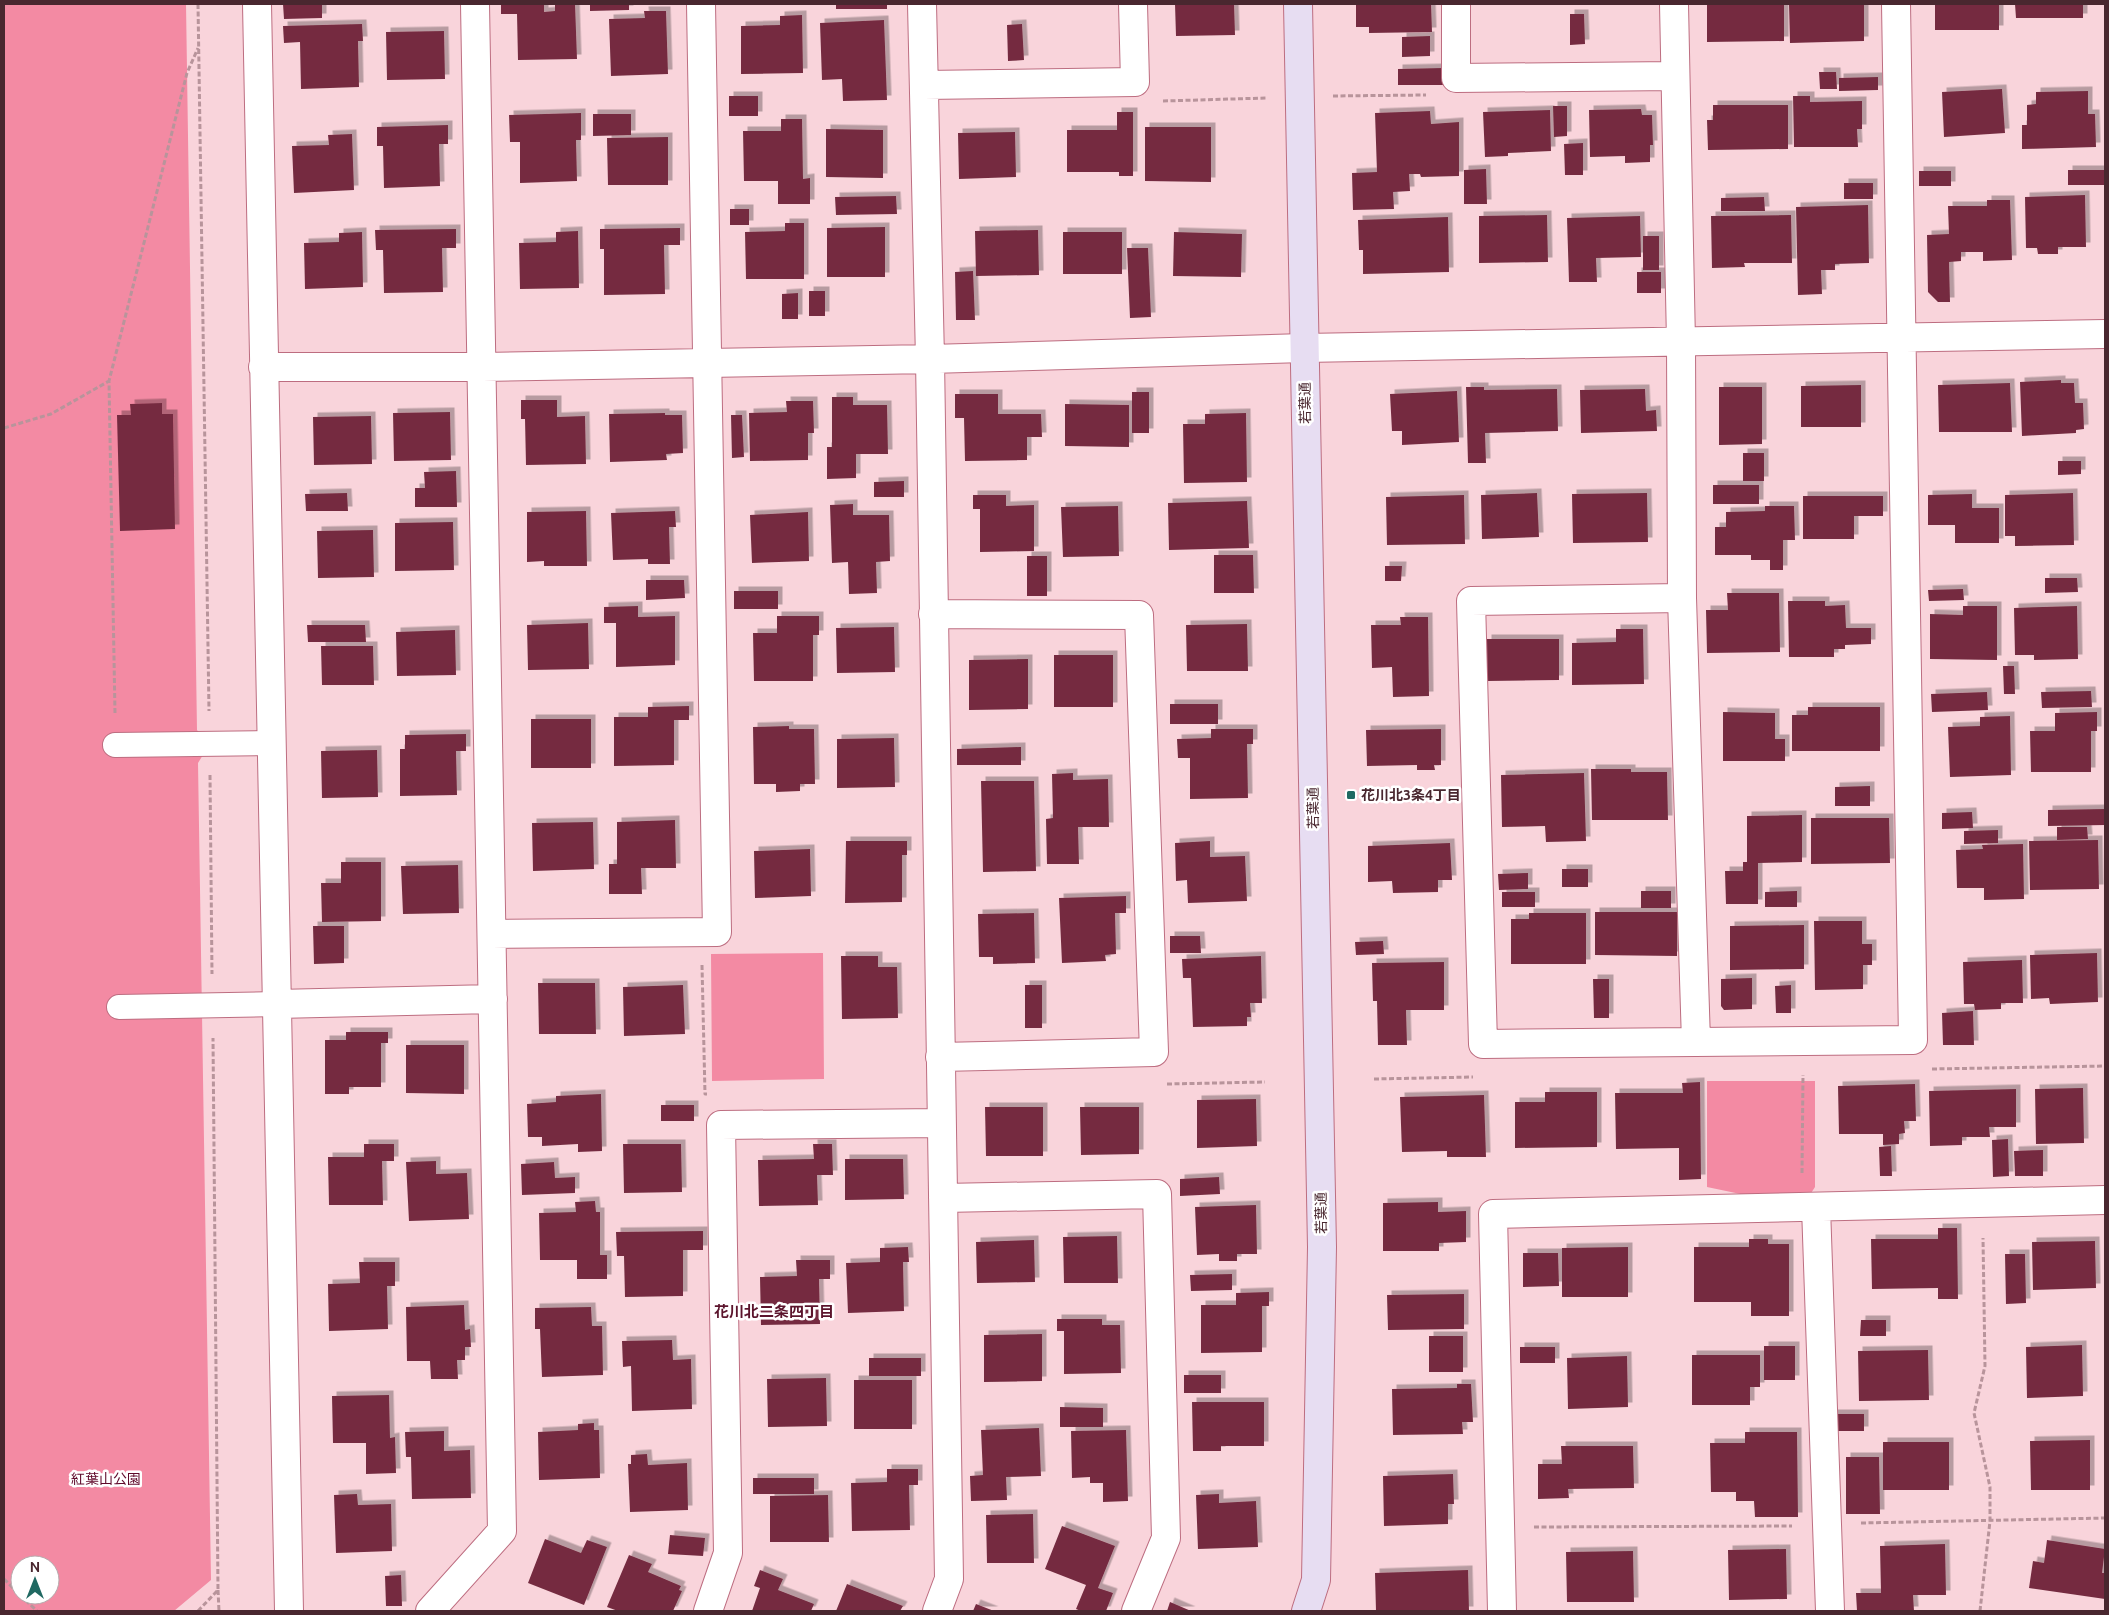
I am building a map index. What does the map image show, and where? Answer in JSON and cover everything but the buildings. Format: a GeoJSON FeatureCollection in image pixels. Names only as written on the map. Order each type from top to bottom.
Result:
{"type":"FeatureCollection","features":[{"type":"Feature","properties":{"kind":"street"},"geometry":{"type":"LineString","coordinates":[[257,4],[276,1004],[290,1611]]}},
{"type":"Feature","properties":{"kind":"street"},"geometry":{"type":"LineString","coordinates":[[430,1611],[502,1531],[483,367],[475,4]]}},
{"type":"Feature","properties":{"kind":"street"},"geometry":{"type":"LineString","coordinates":[[492,934],[717,932],[701,4]]}},
{"type":"Feature","properties":{"kind":"street"},"geometry":{"type":"LineString","coordinates":[[922,4],[930,359],[949,1579],[937,1611]]}},
{"type":"Feature","properties":{"kind":"street"},"geometry":{"type":"LineString","coordinates":[[924,85],[1135,82],[1134,4]]}},
{"type":"Feature","properties":{"kind":"street","name":"若葉通"},"geometry":{"type":"LineString","coordinates":[[1298,4],[1322,1247],[1316,1580],[1306,1611]]}},
{"type":"Feature","properties":{"kind":"street"},"geometry":{"type":"LineString","coordinates":[[1456,4],[1456,78],[1674,76]]}},
{"type":"Feature","properties":{"kind":"street"},"geometry":{"type":"LineString","coordinates":[[1674,4],[1681,342],[1682,598],[1696,1042]]}},
{"type":"Feature","properties":{"kind":"street"},"geometry":{"type":"LineString","coordinates":[[1682,598],[1472,602],[1483,1044],[1914,1040],[1896,4]]}},
{"type":"Feature","properties":{"kind":"street"},"geometry":{"type":"LineString","coordinates":[[264,367],[483,367],[707,363],[930,359],[1304,348],[2105,334]]}},
{"type":"Feature","properties":{"kind":"street"},"geometry":{"type":"LineString","coordinates":[[934,614],[1138,615],[1154,1052],[940,1057]]}},
{"type":"Feature","properties":{"kind":"street"},"geometry":{"type":"LineString","coordinates":[[276,1004],[493,999]]}},
{"type":"Feature","properties":{"kind":"street"},"geometry":{"type":"LineString","coordinates":[[708,1611],[728,1552],[721,1125],[941,1123]]}},
{"type":"Feature","properties":{"kind":"street"},"geometry":{"type":"LineString","coordinates":[[943,1198],[1157,1194],[1166,1538],[1136,1611]]}},
{"type":"Feature","properties":{"kind":"street"},"geometry":{"type":"LineString","coordinates":[[1502,1611],[1492,1214],[2105,1200]]}},
{"type":"Feature","properties":{"kind":"street"},"geometry":{"type":"LineString","coordinates":[[1809,1207],[1830,1611]]}},
{"type":"Feature","properties":{"kind":"lane"},"geometry":{"type":"LineString","coordinates":[[116,745],[271,744]]}},
{"type":"Feature","properties":{"kind":"lane"},"geometry":{"type":"LineString","coordinates":[[119,1007],[276,1004]]}},
{"type":"Feature","properties":{"kind":"path"},"geometry":{"type":"LineString","coordinates":[[198,4],[213,1005],[219,1611]]}},
{"type":"Feature","properties":{"kind":"path"},"geometry":{"type":"LineString","coordinates":[[115,721],[109,381],[187,73],[199,46]]}},
{"type":"Feature","properties":{"kind":"path"},"geometry":{"type":"LineString","coordinates":[[1154,101],[1429,94]]}},
{"type":"Feature","properties":{"kind":"path"},"geometry":{"type":"LineString","coordinates":[[4,428],[51,414],[109,381]]}},
{"type":"Feature","properties":{"kind":"path"},"geometry":{"type":"LineString","coordinates":[[692,964],[702,964],[704,1094],[714,1094]]}},
{"type":"Feature","properties":{"kind":"path"},"geometry":{"type":"LineString","coordinates":[[1803,1072],[1809,1207]]}},
{"type":"Feature","properties":{"kind":"path"},"geometry":{"type":"LineString","coordinates":[[1980,1611],[1990,1520],[1990,1487],[1974,1413],[1985,1366],[1983,1238]]}},
{"type":"Feature","properties":{"kind":"path"},"geometry":{"type":"LineString","coordinates":[[1857,1524],[2105,1518]]}},
{"type":"Feature","properties":{"kind":"path"},"geometry":{"type":"LineString","coordinates":[[1533,1527],[1796,1526]]}},
{"type":"Feature","properties":{"kind":"path"},"geometry":{"type":"LineString","coordinates":[[198,1611],[218,1590]]}},
{"type":"Feature","properties":{"kind":"green space","name":"紅葉山公園"},"geometry":{"type":"Polygon","coordinates":[[[4,4],[186,4],[197,730],[209,745],[198,763],[211,1580],[174,1611],[4,1611],[4,4]]]}},
{"type":"Feature","properties":{"kind":"green space"},"geometry":{"type":"Polygon","coordinates":[[[823,953],[824,1079],[712,1081],[711,954],[823,953]]]}},
{"type":"Feature","properties":{"kind":"green space"},"geometry":{"type":"Polygon","coordinates":[[[1707,1081],[1815,1081],[1815,1187],[1802,1207],[1707,1187],[1707,1081]]]}},
{"type":"Feature","properties":{"kind":"place","name":"花川北3条4丁目"},"geometry":{"type":"Point","coordinates":[1351,795]}},
{"type":"Feature","properties":{"kind":"district","name":"花川北二条四丁目"},"geometry":{"type":"Point","coordinates":[774,1311]}}]}
